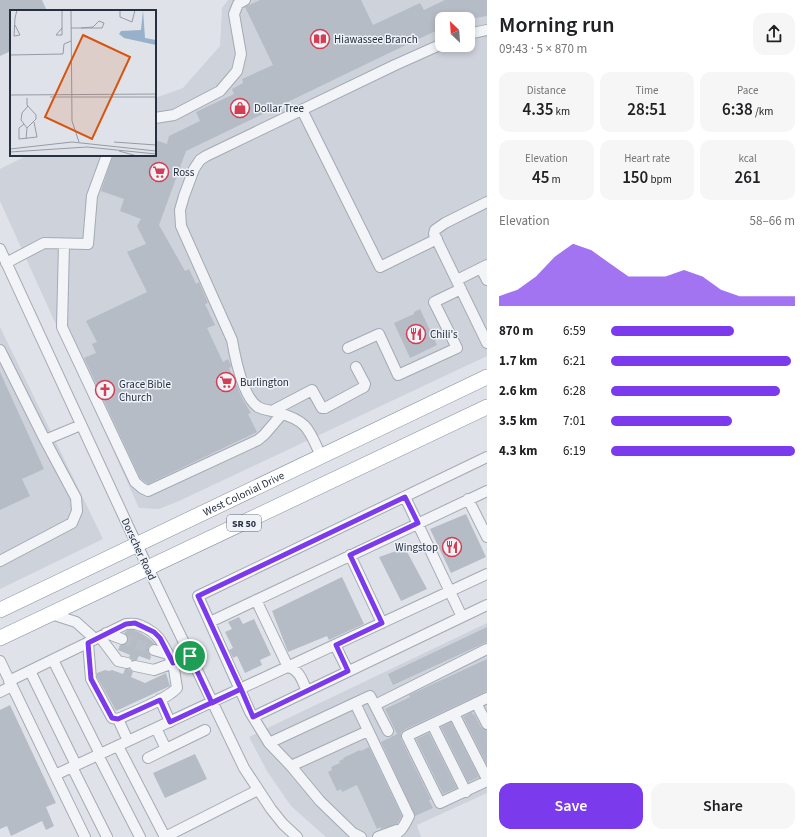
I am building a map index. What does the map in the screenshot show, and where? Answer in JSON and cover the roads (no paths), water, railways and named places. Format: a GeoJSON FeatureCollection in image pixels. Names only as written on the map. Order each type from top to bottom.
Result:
{"type":"FeatureCollection","features":[{"type":"Feature","properties":{"kind":"highway","name":"West Colonial Drive"},"geometry":{"type":"LineString","coordinates":[[1,606],[136,544],[487,377]]}},
{"type":"Feature","properties":{"kind":"highway","name":"SR 50"},"geometry":{"type":"LineString","coordinates":[[0,638],[487,407]]}},
{"type":"Feature","properties":{"kind":"street"},"geometry":{"type":"LineString","coordinates":[[156,118],[174,115],[220,91],[237,71],[240,54],[234,14],[238,4],[245,0]]}},
{"type":"Feature","properties":{"kind":"street"},"geometry":{"type":"LineString","coordinates":[[475,33],[487,30]]}},
{"type":"Feature","properties":{"kind":"street"},"geometry":{"type":"LineString","coordinates":[[321,456],[309,429],[300,421],[277,412],[258,407],[250,399],[235,360],[232,340],[181,226],[180,210],[194,168],[200,160],[435,47]]}},
{"type":"Feature","properties":{"kind":"street"},"geometry":{"type":"LineString","coordinates":[[302,110],[380,267],[437,239]]}},
{"type":"Feature","properties":{"kind":"street"},"geometry":{"type":"LineString","coordinates":[[5,266],[44,243],[88,244],[92,196],[107,156]]}},
{"type":"Feature","properties":{"kind":"street"},"geometry":{"type":"LineString","coordinates":[[487,202],[445,223],[435,230],[434,234],[487,344]]}},
{"type":"Feature","properties":{"kind":"street"},"geometry":{"type":"LineString","coordinates":[[64,244],[62,327],[135,482],[148,491],[258,440],[264,435],[277,412],[312,390],[322,408],[325,408],[358,391],[364,387],[365,384],[356,367]]}},
{"type":"Feature","properties":{"kind":"street","name":"Dorscher Road"},"geometry":{"type":"LineString","coordinates":[[0,249],[5,266],[136,544],[244,768],[279,819],[297,837]]}},
{"type":"Feature","properties":{"kind":"street"},"geometry":{"type":"LineString","coordinates":[[348,348],[378,334],[398,375],[456,348],[434,302],[484,267],[487,280]]}},
{"type":"Feature","properties":{"kind":"street"},"geometry":{"type":"LineString","coordinates":[[0,350],[76,498],[77,511],[72,523],[0,560]]}},
{"type":"Feature","properties":{"kind":"street"},"geometry":{"type":"LineString","coordinates":[[45,440],[81,425]]}},
{"type":"Feature","properties":{"kind":"street"},"geometry":{"type":"LineString","coordinates":[[361,837],[353,833],[320,801],[291,766],[269,743],[253,717],[198,596],[487,457]]}},
{"type":"Feature","properties":{"kind":"street"},"geometry":{"type":"LineString","coordinates":[[210,622],[487,491]]}},
{"type":"Feature","properties":{"kind":"street"},"geometry":{"type":"LineString","coordinates":[[405,497],[462,617]]}},
{"type":"Feature","properties":{"kind":"street"},"geometry":{"type":"LineString","coordinates":[[468,499],[487,537]]}},
{"type":"Feature","properties":{"kind":"street"},"geometry":{"type":"LineString","coordinates":[[350,555],[382,623]]}},
{"type":"Feature","properties":{"kind":"street"},"geometry":{"type":"LineString","coordinates":[[55,775],[487,574]]}},
{"type":"Feature","properties":{"kind":"street"},"geometry":{"type":"LineString","coordinates":[[256,600],[288,667]]}},
{"type":"Feature","properties":{"kind":"street"},"geometry":{"type":"LineString","coordinates":[[253,717],[487,605]]}},
{"type":"Feature","properties":{"kind":"street"},"geometry":{"type":"LineString","coordinates":[[51,614],[76,622],[97,638],[118,661],[154,670],[170,658],[190,656]]}},
{"type":"Feature","properties":{"kind":"street"},"geometry":{"type":"LineString","coordinates":[[0,692],[30,671],[53,660],[97,638],[126,624],[135,623],[154,632],[160,638],[170,658],[177,688],[160,700],[118,719],[112,718],[91,679],[97,638]]}},
{"type":"Feature","properties":{"kind":"street"},"geometry":{"type":"LineString","coordinates":[[97,638],[122,639]]}},
{"type":"Feature","properties":{"kind":"street"},"geometry":{"type":"LineString","coordinates":[[336,645],[348,671]]}},
{"type":"Feature","properties":{"kind":"street"},"geometry":{"type":"LineString","coordinates":[[375,705],[487,649]]}},
{"type":"Feature","properties":{"kind":"street"},"geometry":{"type":"LineString","coordinates":[[154,650],[170,658]]}},
{"type":"Feature","properties":{"kind":"street"},"geometry":{"type":"LineString","coordinates":[[53,660],[140,837]]}},
{"type":"Feature","properties":{"kind":"street"},"geometry":{"type":"LineString","coordinates":[[0,661],[85,837]]}},
{"type":"Feature","properties":{"kind":"street"},"geometry":{"type":"LineString","coordinates":[[288,667],[294,668],[299,674],[307,691]]}},
{"type":"Feature","properties":{"kind":"street"},"geometry":{"type":"LineString","coordinates":[[30,671],[107,837]]}},
{"type":"Feature","properties":{"kind":"street"},"geometry":{"type":"LineString","coordinates":[[269,743],[370,696],[388,731]]}},
{"type":"Feature","properties":{"kind":"street"},"geometry":{"type":"LineString","coordinates":[[454,714],[487,780],[466,792],[440,803],[407,736],[487,698]]}},
{"type":"Feature","properties":{"kind":"street"},"geometry":{"type":"LineString","coordinates":[[160,700],[170,722]]}},
{"type":"Feature","properties":{"kind":"street"},"geometry":{"type":"LineString","coordinates":[[355,703],[409,816],[403,828],[397,835],[390,837]]}},
{"type":"Feature","properties":{"kind":"street"},"geometry":{"type":"LineString","coordinates":[[476,703],[487,724]]}},
{"type":"Feature","properties":{"kind":"street"},"geometry":{"type":"LineString","coordinates":[[118,719],[128,741]]}},
{"type":"Feature","properties":{"kind":"street"},"geometry":{"type":"LineString","coordinates":[[432,724],[466,792]]}},
{"type":"Feature","properties":{"kind":"street"},"geometry":{"type":"LineString","coordinates":[[156,728],[166,749]]}},
{"type":"Feature","properties":{"kind":"street"},"geometry":{"type":"LineString","coordinates":[[148,758],[205,730]]}},
{"type":"Feature","properties":{"kind":"street"},"geometry":{"type":"LineString","coordinates":[[291,766],[368,731]]}},
{"type":"Feature","properties":{"kind":"street"},"geometry":{"type":"LineString","coordinates":[[118,746],[165,837],[258,790]]}},
{"type":"Feature","properties":{"kind":"street"},"geometry":{"type":"LineString","coordinates":[[298,775],[322,794],[356,828],[369,837]]}},
{"type":"Feature","properties":{"kind":"street"},"geometry":{"type":"LineString","coordinates":[[378,837],[403,828]]}},
{"type":"Feature","properties":{"kind":"tunnel"},"geometry":{"type":"LineString","coordinates":[[122,639],[154,650]]}},
{"type":"Feature","properties":{"kind":"place","name":"Hiawassee Branch"},"geometry":{"type":"Point","coordinates":[320,39]}},
{"type":"Feature","properties":{"kind":"place","name":"Dollar Tree"},"geometry":{"type":"Point","coordinates":[240,108]}},
{"type":"Feature","properties":{"kind":"place","name":"Ross"},"geometry":{"type":"Point","coordinates":[159,172]}},
{"type":"Feature","properties":{"kind":"place","name":"Chili's"},"geometry":{"type":"Point","coordinates":[416,334]}},
{"type":"Feature","properties":{"kind":"place","name":"Burlington"},"geometry":{"type":"Point","coordinates":[226,382]}},
{"type":"Feature","properties":{"kind":"place","name":"Grace Bible Church"},"geometry":{"type":"Point","coordinates":[105,390]}},
{"type":"Feature","properties":{"kind":"place","name":"Wingstop"},"geometry":{"type":"Point","coordinates":[452,547]}}]}
